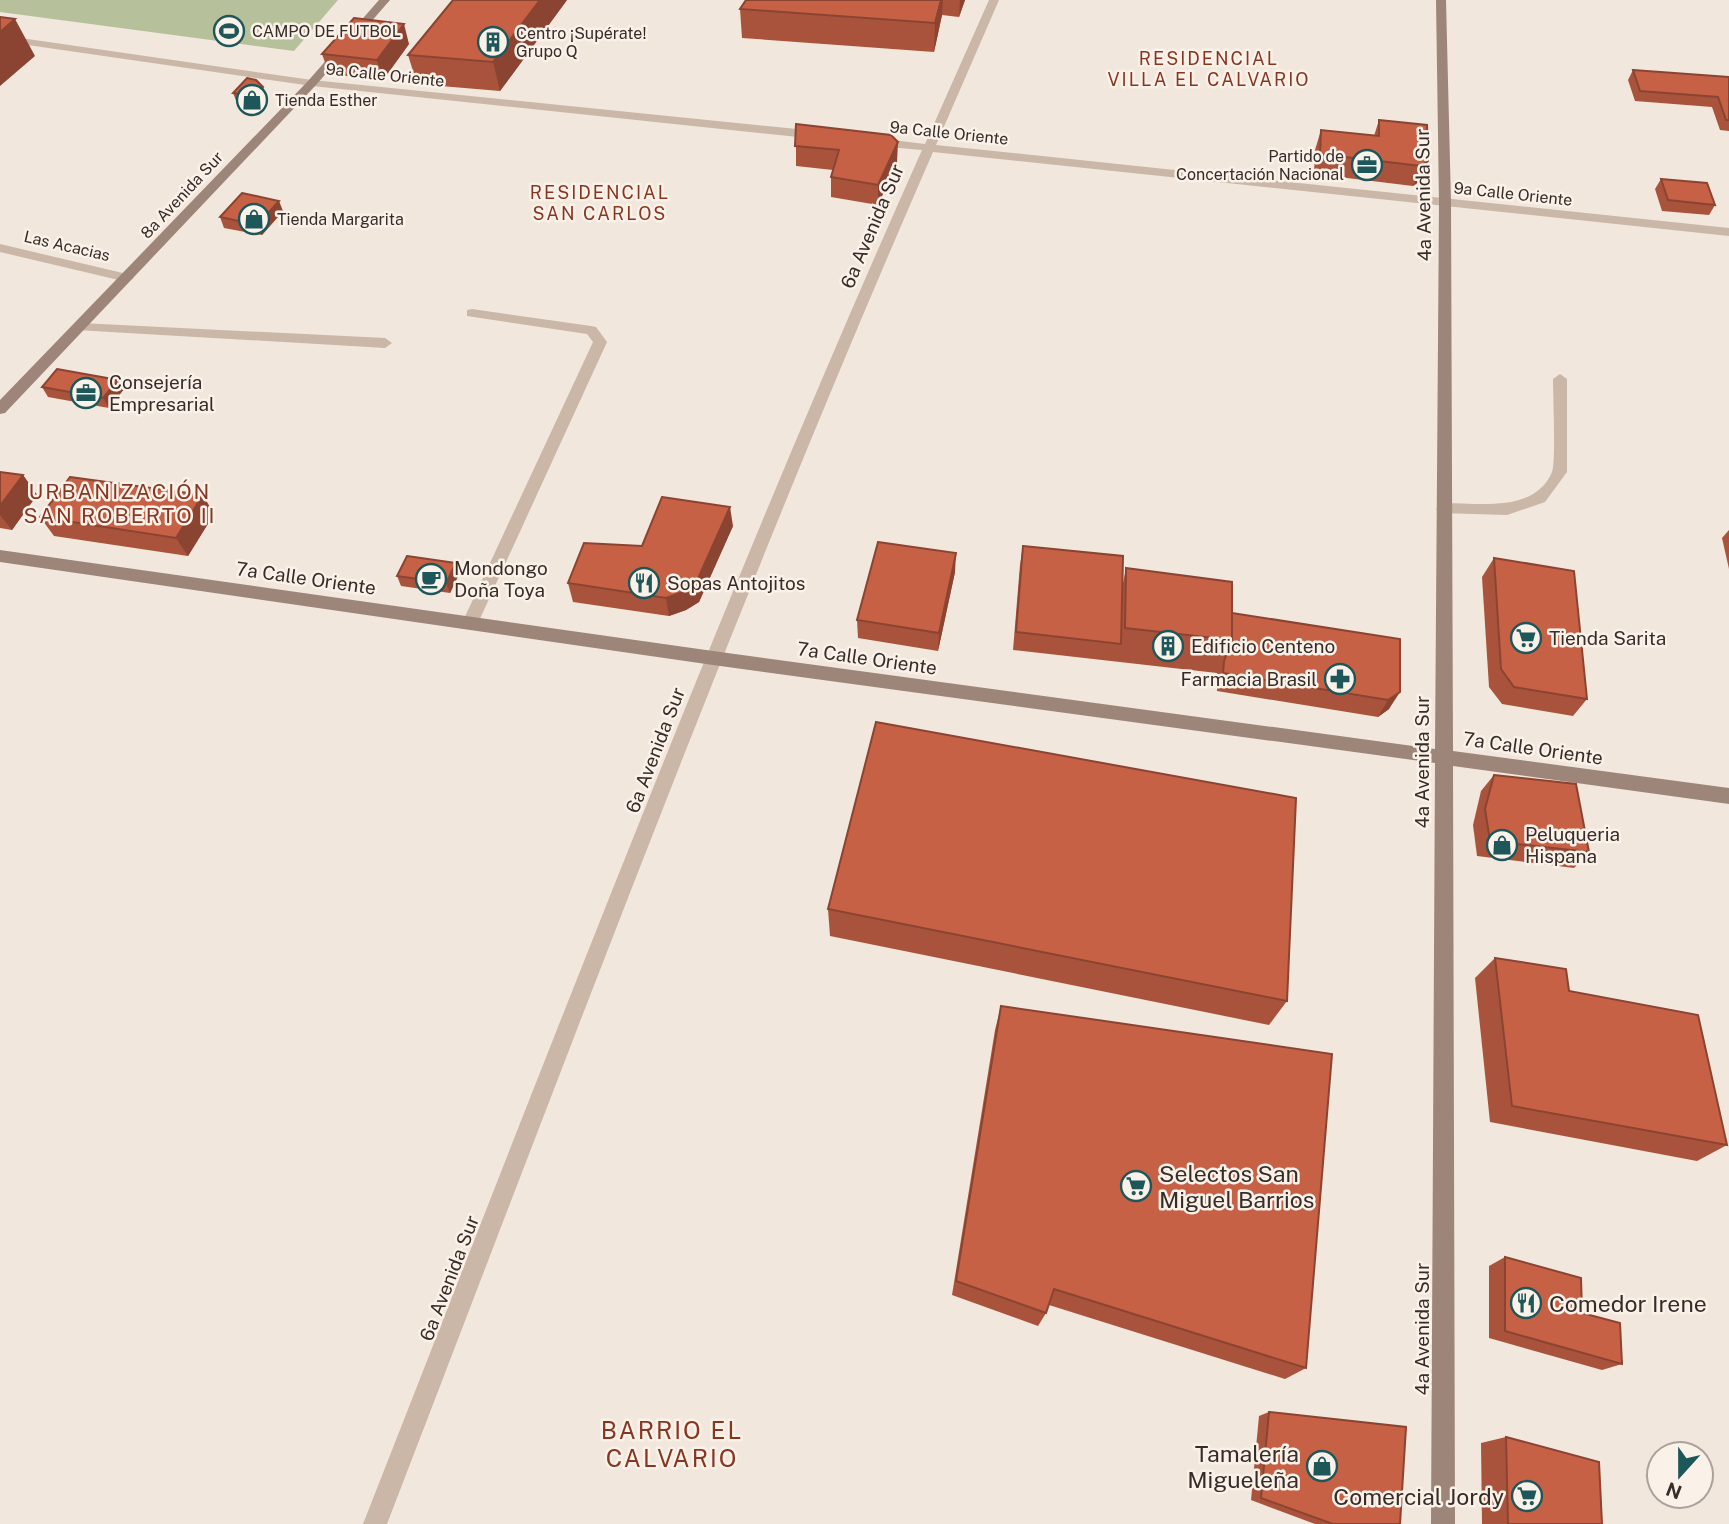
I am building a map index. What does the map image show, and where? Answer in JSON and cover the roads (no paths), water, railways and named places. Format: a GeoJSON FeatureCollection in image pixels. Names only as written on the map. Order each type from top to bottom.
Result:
{"type":"FeatureCollection","features":[{"type":"Feature","properties":{"kind":"street","name":"8a Avenida Sur"},"geometry":{"type":"LineString","coordinates":[[0,409],[312,83],[385,0]]}},
{"type":"Feature","properties":{"kind":"street","name":"6a Avenida Sur"},"geometry":{"type":"LineString","coordinates":[[375,1524],[713,658],[928,147],[994,0]]}},
{"type":"Feature","properties":{"kind":"street","name":"4a Avenida Sur"},"geometry":{"type":"LineString","coordinates":[[1441,0],[1445,203],[1443,1524]]}},
{"type":"Feature","properties":{"kind":"street","name":"9a Calle Oriente"},"geometry":{"type":"LineString","coordinates":[[0,38],[312,83],[832,137]]}},
{"type":"Feature","properties":{"kind":"street","name":"9a Calle Oriente"},"geometry":{"type":"LineString","coordinates":[[859,140],[1729,232]]}},
{"type":"Feature","properties":{"kind":"street","name":"Las Acacias"},"geometry":{"type":"LineString","coordinates":[[0,248],[127,278]]}},
{"type":"Feature","properties":{"kind":"street"},"geometry":{"type":"LineString","coordinates":[[470,623],[600,342],[591,330],[472,313]]}},
{"type":"Feature","properties":{"kind":"street"},"geometry":{"type":"LineString","coordinates":[[81,327],[385,343]]}},
{"type":"Feature","properties":{"kind":"street"},"geometry":{"type":"LineString","coordinates":[[1444,509],[1507,509],[1540,498],[1560,472],[1560,379]]}},
{"type":"Feature","properties":{"kind":"street","name":"7a Calle Oriente"},"geometry":{"type":"LineString","coordinates":[[0,556],[713,658],[1729,796]]}},
{"type":"Feature","properties":{"kind":"place","name":"CAMPO DE FUTBOL"},"geometry":{"type":"Point","coordinates":[229,31]}},
{"type":"Feature","properties":{"kind":"place","name":"Centro ¡Supérate! Grupo Q"},"geometry":{"type":"Point","coordinates":[493,42]}},
{"type":"Feature","properties":{"kind":"place","name":"Tienda Esther"},"geometry":{"type":"Point","coordinates":[252,100]}},
{"type":"Feature","properties":{"kind":"place","name":"Partido de Concertación Nacional"},"geometry":{"type":"Point","coordinates":[1367,165]}},
{"type":"Feature","properties":{"kind":"place","name":"Tienda Margarita"},"geometry":{"type":"Point","coordinates":[254,219]}},
{"type":"Feature","properties":{"kind":"place","name":"Consejería Empresarial"},"geometry":{"type":"Point","coordinates":[86,393]}},
{"type":"Feature","properties":{"kind":"place","name":"Mondongo Doña Toya"},"geometry":{"type":"Point","coordinates":[431,579]}},
{"type":"Feature","properties":{"kind":"place","name":"Sopas Antojitos"},"geometry":{"type":"Point","coordinates":[644,583]}},
{"type":"Feature","properties":{"kind":"place","name":"Tienda Sarita"},"geometry":{"type":"Point","coordinates":[1526,638]}},
{"type":"Feature","properties":{"kind":"place","name":"Edificio Centeno"},"geometry":{"type":"Point","coordinates":[1168,646]}},
{"type":"Feature","properties":{"kind":"place","name":"Farmacia Brasil"},"geometry":{"type":"Point","coordinates":[1340,679]}},
{"type":"Feature","properties":{"kind":"place","name":"Peluqueria Hispana"},"geometry":{"type":"Point","coordinates":[1502,845]}},
{"type":"Feature","properties":{"kind":"place","name":"Selectos San Miguel Barrios"},"geometry":{"type":"Point","coordinates":[1136,1186]}},
{"type":"Feature","properties":{"kind":"place","name":"Comedor Irene"},"geometry":{"type":"Point","coordinates":[1526,1303]}},
{"type":"Feature","properties":{"kind":"place","name":"Tamalería Migueleña"},"geometry":{"type":"Point","coordinates":[1322,1466]}},
{"type":"Feature","properties":{"kind":"place","name":"Comercial Jordy"},"geometry":{"type":"Point","coordinates":[1527,1496]}},
{"type":"Feature","properties":{"kind":"district","name":"RESIDENCIAL VILLA EL CALVARIO"},"geometry":{"type":"Point","coordinates":[1209,68]}},
{"type":"Feature","properties":{"kind":"district","name":"RESIDENCIAL SAN CARLOS"},"geometry":{"type":"Point","coordinates":[600,202]}},
{"type":"Feature","properties":{"kind":"district","name":"URBANIZACIÓN SAN ROBERTO II"},"geometry":{"type":"Point","coordinates":[120,503]}},
{"type":"Feature","properties":{"kind":"district","name":"BARRIO EL CALVARIO"},"geometry":{"type":"Point","coordinates":[672,1444]}}]}
